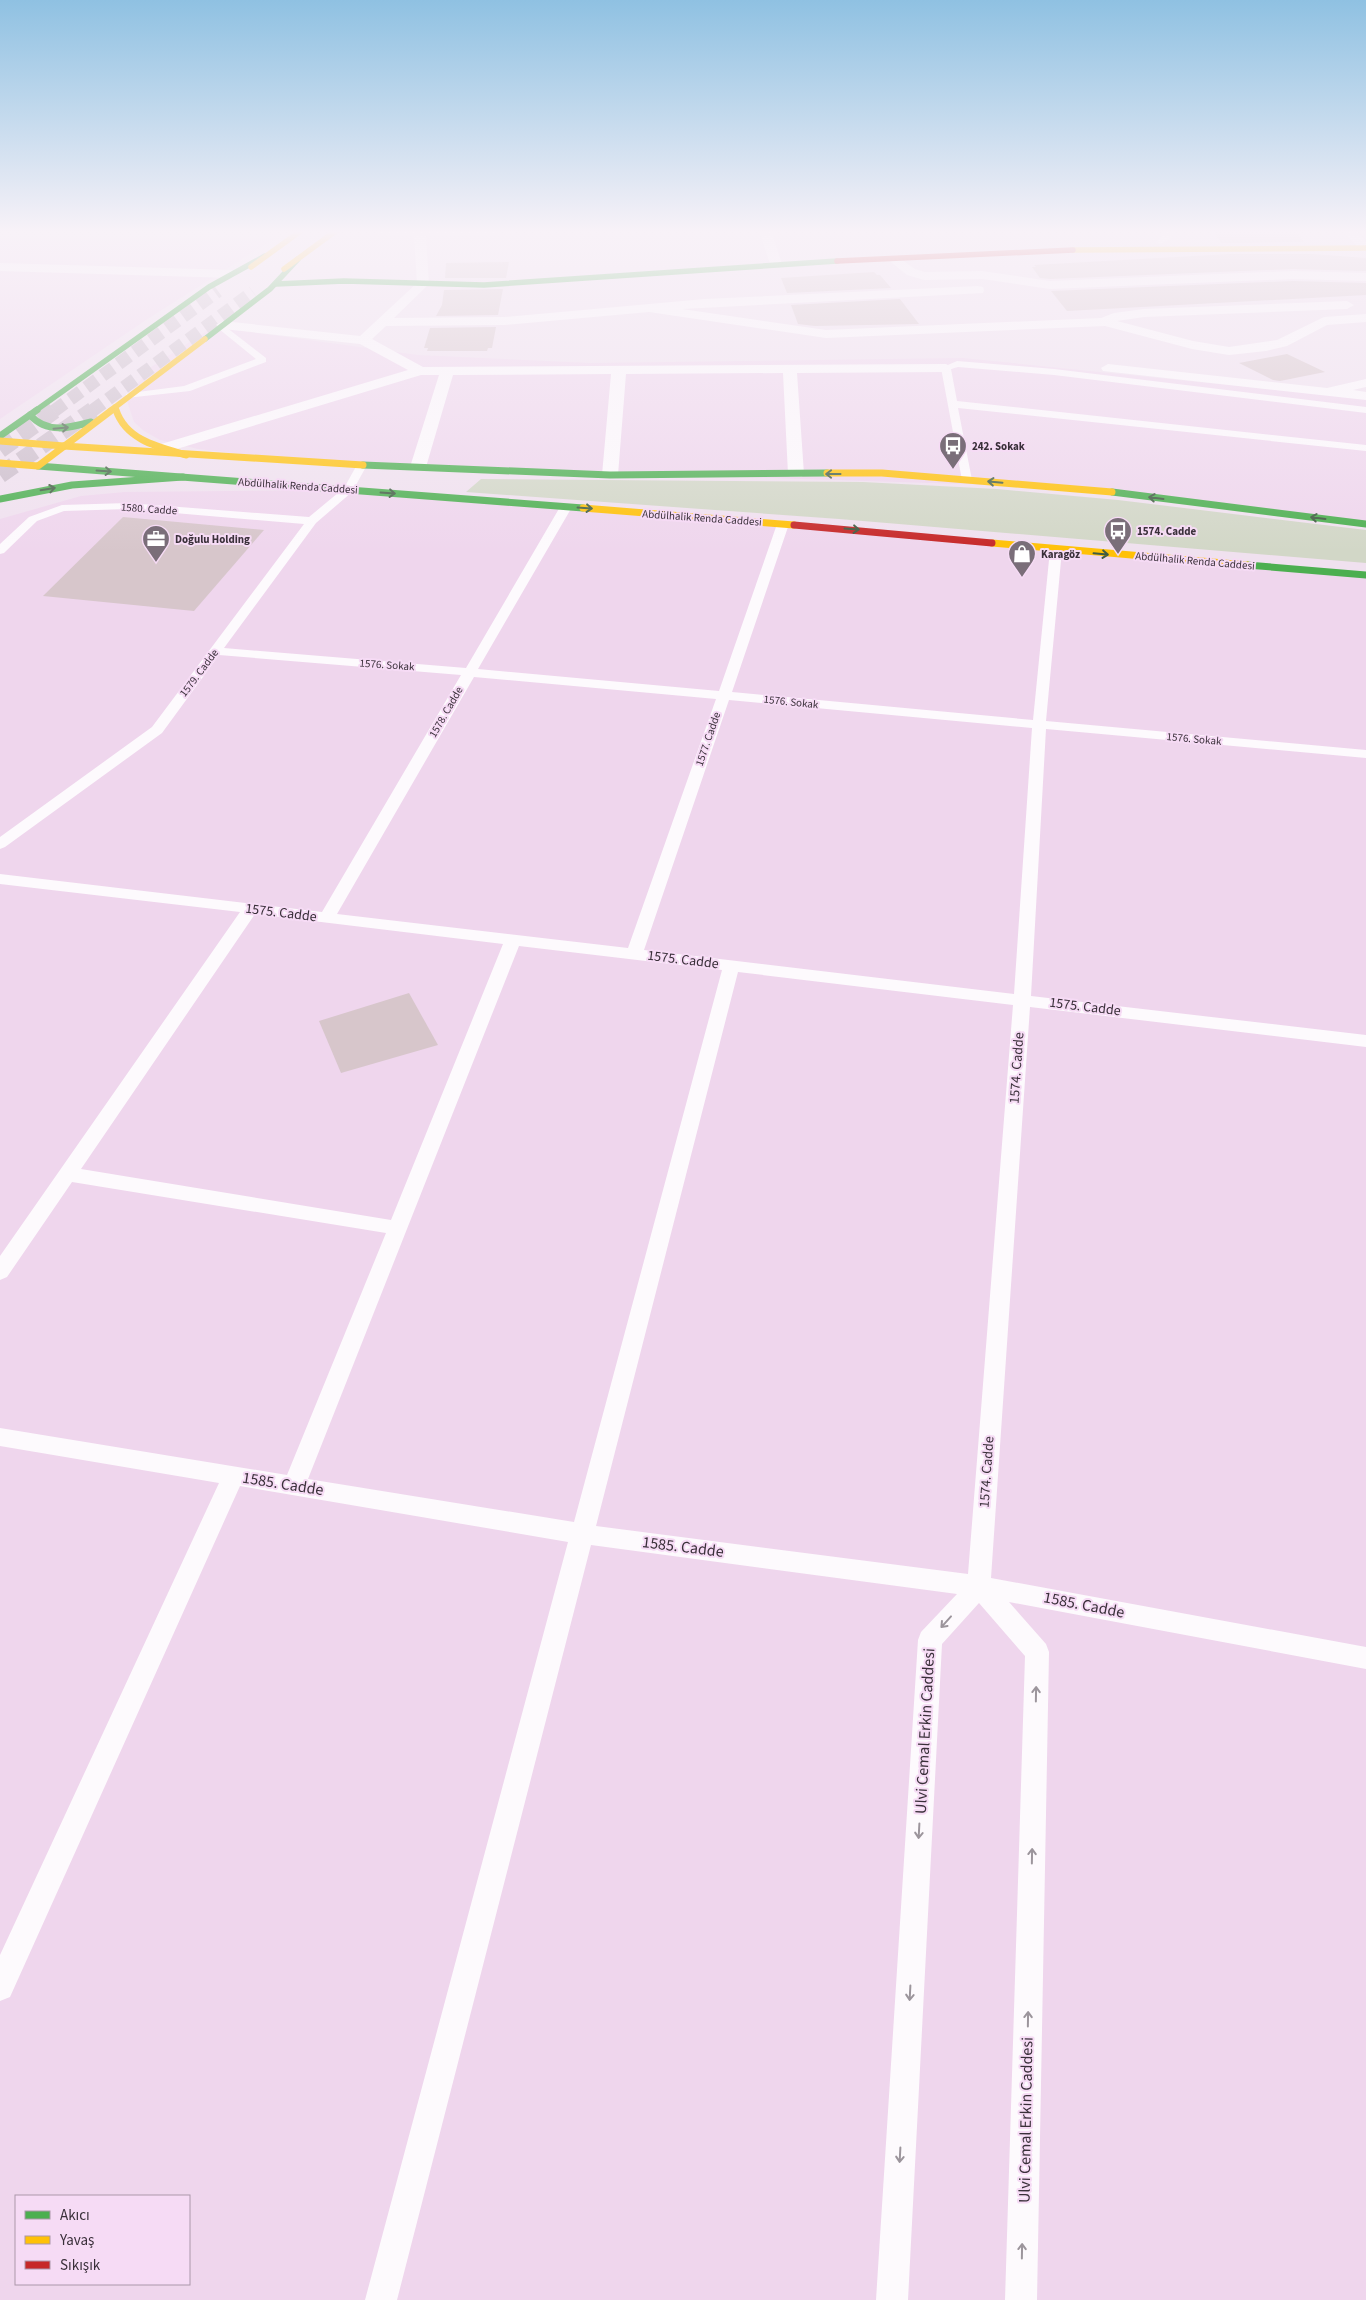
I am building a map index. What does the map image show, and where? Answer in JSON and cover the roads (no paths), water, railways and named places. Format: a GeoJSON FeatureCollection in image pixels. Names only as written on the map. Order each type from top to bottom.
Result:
{"type":"FeatureCollection","features":[{"type":"Feature","properties":{"kind":"main road"},"geometry":{"type":"LineString","coordinates":[[0,436],[137,337]]}},
{"type":"Feature","properties":{"kind":"main road"},"geometry":{"type":"LineString","coordinates":[[0,495],[207,337]]}},
{"type":"Feature","properties":{"kind":"main road"},"geometry":{"type":"LineString","coordinates":[[7,418],[44,406]]}},
{"type":"Feature","properties":{"kind":"main road"},"geometry":{"type":"LineString","coordinates":[[115,407],[115,416],[120,425],[133,434],[164,448],[186,455]]}},
{"type":"Feature","properties":{"kind":"main road"},"geometry":{"type":"LineString","coordinates":[[30,415],[34,424],[56,429],[98,420]]}},
{"type":"Feature","properties":{"kind":"main road","name":"Abdülhalik Renda Caddesi"},"geometry":{"type":"LineString","coordinates":[[0,441],[186,455],[362,465],[610,475],[882,473],[1085,489],[1366,524]]}},
{"type":"Feature","properties":{"kind":"main road","name":"Abdülhalik Renda Caddesi"},"geometry":{"type":"LineString","coordinates":[[0,463],[912,534],[1056,550],[1366,575]]}},
{"type":"Feature","properties":{"kind":"main road"},"geometry":{"type":"LineString","coordinates":[[436,497],[447,468]]}},
{"type":"Feature","properties":{"kind":"main road"},"geometry":{"type":"LineString","coordinates":[[0,499],[72,485],[183,477]]}},
{"type":"Feature","properties":{"kind":"street"},"geometry":{"type":"LineString","coordinates":[[336,337],[363,340],[420,370]]}},
{"type":"Feature","properties":{"kind":"street"},"geometry":{"type":"LineString","coordinates":[[1163,337],[1192,345],[1229,351],[1266,347],[1282,343],[1293,337]]}},
{"type":"Feature","properties":{"kind":"street"},"geometry":{"type":"LineString","coordinates":[[164,448],[420,370],[946,368]]}},
{"type":"Feature","properties":{"kind":"street"},"geometry":{"type":"LineString","coordinates":[[1108,368],[1366,396]]}},
{"type":"Feature","properties":{"kind":"street"},"geometry":{"type":"LineString","coordinates":[[790,369],[796,474]]}},
{"type":"Feature","properties":{"kind":"street"},"geometry":{"type":"LineString","coordinates":[[610,475],[618,370]]}},
{"type":"Feature","properties":{"kind":"street"},"geometry":{"type":"LineString","coordinates":[[418,467],[448,371]]}},
{"type":"Feature","properties":{"kind":"street"},"geometry":{"type":"LineString","coordinates":[[1327,392],[1366,383]]}},
{"type":"Feature","properties":{"kind":"lane"},"geometry":{"type":"LineString","coordinates":[[130,396],[186,389],[263,360],[236,337]]}},
{"type":"Feature","properties":{"kind":"lane"},"geometry":{"type":"LineString","coordinates":[[967,480],[946,368],[957,364],[1054,372],[1366,410]]}},
{"type":"Feature","properties":{"kind":"lane"},"geometry":{"type":"LineString","coordinates":[[954,404],[1366,448]]}},
{"type":"Feature","properties":{"kind":"lane","name":"1579. Cadde"},"geometry":{"type":"LineString","coordinates":[[0,844],[157,730],[312,521],[348,490],[362,465]]}},
{"type":"Feature","properties":{"kind":"lane","name":"1580. Cadde"},"geometry":{"type":"LineString","coordinates":[[0,550],[33,519],[62,508],[128,506],[312,521]]}},
{"type":"Feature","properties":{"kind":"lane","name":"1578. Cadde"},"geometry":{"type":"LineString","coordinates":[[327,918],[566,507]]}},
{"type":"Feature","properties":{"kind":"lane","name":"1577. Cadde"},"geometry":{"type":"LineString","coordinates":[[634,954],[783,524]]}},
{"type":"Feature","properties":{"kind":"lane","name":"1574. Cadde"},"geometry":{"type":"LineString","coordinates":[[979,1586],[1022,999],[1039,726],[1056,550]]}},
{"type":"Feature","properties":{"kind":"lane","name":"1576. Sokak"},"geometry":{"type":"LineString","coordinates":[[215,652],[470,671],[1039,726],[1366,754]]}},
{"type":"Feature","properties":{"kind":"lane","name":"1575. Cadde"},"geometry":{"type":"LineString","coordinates":[[0,879],[1366,1041]]}},
{"type":"Feature","properties":{"kind":"lane"},"geometry":{"type":"LineString","coordinates":[[0,1272],[250,909]]}},
{"type":"Feature","properties":{"kind":"lane"},"geometry":{"type":"LineString","coordinates":[[294,1486],[513,940]]}},
{"type":"Feature","properties":{"kind":"lane"},"geometry":{"type":"LineString","coordinates":[[381,2300],[731,966]]}},
{"type":"Feature","properties":{"kind":"lane"},"geometry":{"type":"LineString","coordinates":[[68,1174],[398,1228]]}},
{"type":"Feature","properties":{"kind":"lane","name":"1585. Cadde"},"geometry":{"type":"LineString","coordinates":[[0,1437],[583,1534],[979,1586],[1366,1658]]}},
{"type":"Feature","properties":{"kind":"lane"},"geometry":{"type":"LineString","coordinates":[[0,1988],[233,1476]]}},
{"type":"Feature","properties":{"kind":"lane","name":"Ulvi Cemal Erkin Caddesi"},"geometry":{"type":"LineString","coordinates":[[892,2300],[930,1640],[979,1586],[1037,1652],[1021,2300]]}},
{"type":"Feature","properties":{"kind":"tunnel"},"geometry":{"type":"LineString","coordinates":[[54,411],[155,337]]}},
{"type":"Feature","properties":{"kind":"tunnel"},"geometry":{"type":"LineString","coordinates":[[92,411],[192,337]]}},
{"type":"Feature","properties":{"kind":"tunnel"},"geometry":{"type":"LineString","coordinates":[[0,450],[55,410]]}},
{"type":"Feature","properties":{"kind":"tunnel"},"geometry":{"type":"LineString","coordinates":[[0,475],[93,410]]}},
{"type":"Feature","properties":{"kind":"place","name":"242. Sokak"},"geometry":{"type":"Point","coordinates":[953,470]}},
{"type":"Feature","properties":{"kind":"place","name":"1574. Cadde"},"geometry":{"type":"Point","coordinates":[1118,555]}},
{"type":"Feature","properties":{"kind":"place","name":"Doğulu Holding"},"geometry":{"type":"Point","coordinates":[156,563]}},
{"type":"Feature","properties":{"kind":"place","name":"Karagöz"},"geometry":{"type":"Point","coordinates":[1022,578]}}]}
